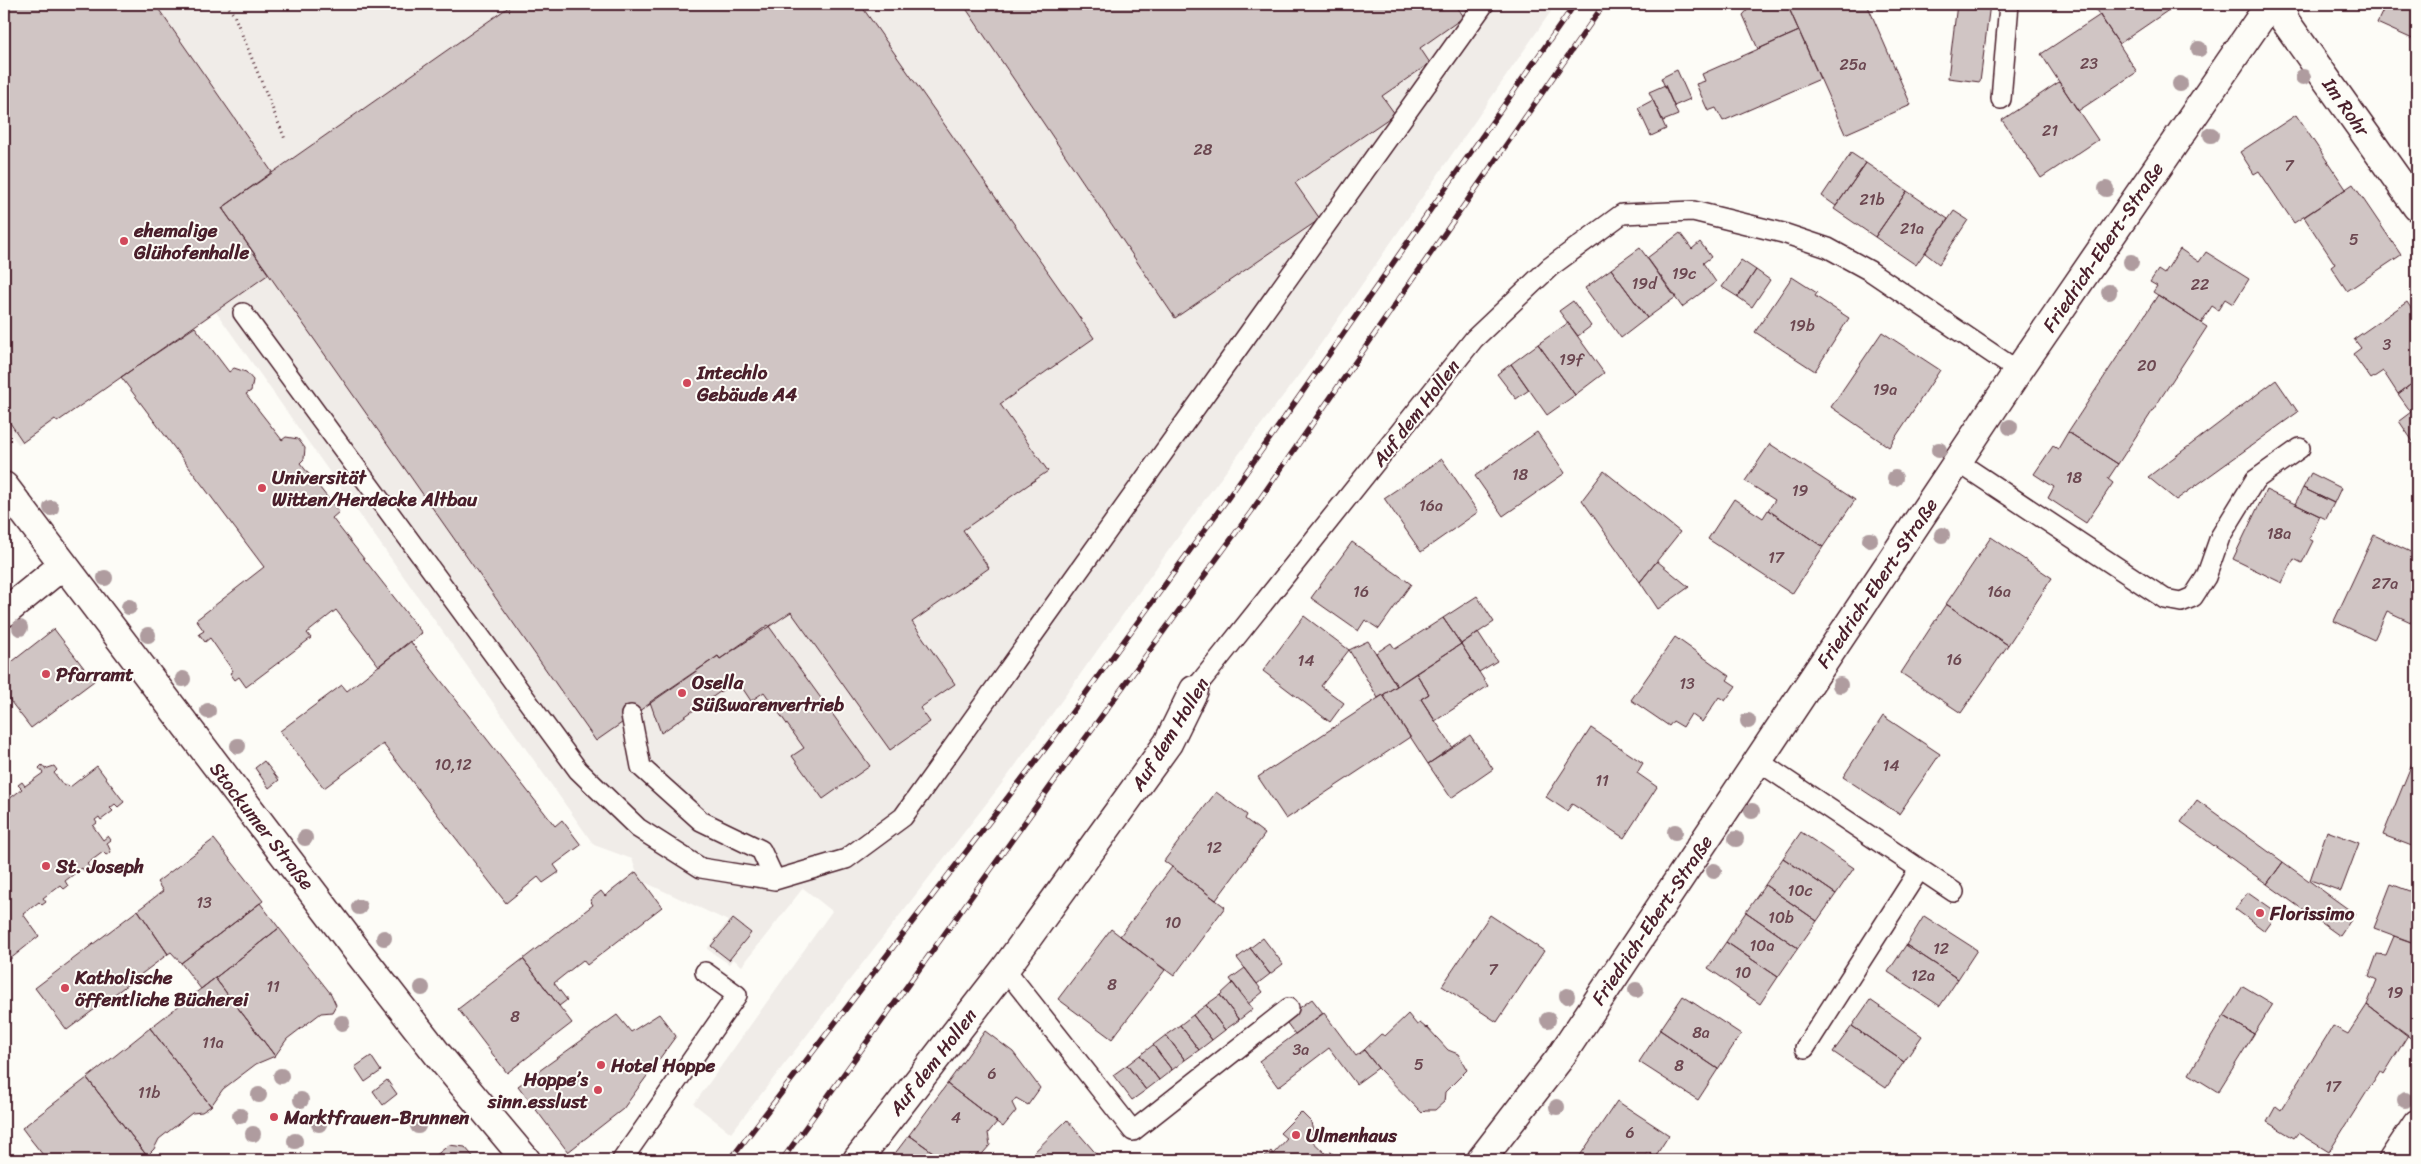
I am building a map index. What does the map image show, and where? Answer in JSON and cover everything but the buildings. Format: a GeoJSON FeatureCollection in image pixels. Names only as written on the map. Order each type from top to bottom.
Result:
{"type":"FeatureCollection","features":[{"type":"Feature","properties":{"kind":"street","name":"Friedrich-Ebert-Straße"},"geometry":{"type":"LineString","coordinates":[[1481,1160],[1559,1059],[2018,371],[2270,4]]}},
{"type":"Feature","properties":{"kind":"street","name":"Im Rohr"},"geometry":{"type":"LineString","coordinates":[[2281,4],[2285,21],[2417,207]]}},
{"type":"Feature","properties":{"kind":"street","name":"Stockumer Straße"},"geometry":{"type":"LineString","coordinates":[[4,486],[398,1004],[526,1160]]}},
{"type":"Feature","properties":{"kind":"street"},"geometry":{"type":"LineString","coordinates":[[4,613],[63,565]]}},
{"type":"Feature","properties":{"kind":"street","name":"Auf dem Hollen"},"geometry":{"type":"LineString","coordinates":[[857,1160],[1005,970],[1168,743],[1194,690]]}},
{"type":"Feature","properties":{"kind":"street"},"geometry":{"type":"LineString","coordinates":[[2393,1160],[2417,1124]]}},
{"type":"Feature","properties":{"kind":"lane"},"geometry":{"type":"LineString","coordinates":[[243,313],[578,770],[638,828],[701,868],[775,880],[846,859],[903,817],[1484,4]]}},
{"type":"Feature","properties":{"kind":"lane"},"geometry":{"type":"LineString","coordinates":[[2001,99],[2009,4]]}},
{"type":"Feature","properties":{"kind":"lane","name":"Auf dem Hollen"},"geometry":{"type":"LineString","coordinates":[[1194,690],[1474,339],[1550,268],[1622,214],[1693,211],[1783,233],[1828,248],[1870,271],[2018,371]]}},
{"type":"Feature","properties":{"kind":"lane"},"geometry":{"type":"LineString","coordinates":[[1958,462],[2165,599],[2181,602],[2193,597],[2206,577],[2220,537],[2255,480],[2300,448]]}},
{"type":"Feature","properties":{"kind":"lane"},"geometry":{"type":"LineString","coordinates":[[631,715],[641,767],[701,821],[761,850],[775,880]]}},
{"type":"Feature","properties":{"kind":"lane"},"geometry":{"type":"LineString","coordinates":[[1758,761],[1954,892]]}},
{"type":"Feature","properties":{"kind":"lane"},"geometry":{"type":"LineString","coordinates":[[1806,1048],[1919,870]]}},
{"type":"Feature","properties":{"kind":"lane"},"geometry":{"type":"LineString","coordinates":[[1005,970],[1133,1131],[1289,1008]]}},
{"type":"Feature","properties":{"kind":"lane"},"geometry":{"type":"LineString","coordinates":[[622,1160],[737,995],[705,972]]}},
{"type":"Feature","properties":{"kind":"path"},"geometry":{"type":"LineString","coordinates":[[226,4],[234,15],[285,140]]}},
{"type":"Feature","properties":{"kind":"shaded area"},"geometry":{"type":"Polygon","coordinates":[[[4,4],[1556,4],[1304,368],[1208,495],[1010,773],[731,1133],[694,1104],[832,911],[803,888],[742,966],[733,959],[729,964],[707,949],[728,921],[640,880],[632,859],[594,845],[216,312],[19,445],[4,425],[4,4]]]}},
{"type":"Feature","properties":{"kind":"railway"},"geometry":{"type":"LineString","coordinates":[[730,1160],[1054,737],[1228,498],[1575,4]]}},
{"type":"Feature","properties":{"kind":"railway"},"geometry":{"type":"LineString","coordinates":[[782,1160],[1076,751],[1251,512],[1604,4]]}},
{"type":"Feature","properties":{"kind":"place","name":"ehemalige Glühofenhalle"},"geometry":{"type":"Point","coordinates":[124,241]}},
{"type":"Feature","properties":{"kind":"place","name":"Intechlo Gebäude A4"},"geometry":{"type":"Point","coordinates":[687,383]}},
{"type":"Feature","properties":{"kind":"place","name":"Universität Witten/Herdecke Altbau"},"geometry":{"type":"Point","coordinates":[262,488]}},
{"type":"Feature","properties":{"kind":"place","name":"Pfarramt"},"geometry":{"type":"Point","coordinates":[46,674]}},
{"type":"Feature","properties":{"kind":"place","name":"Osella Süßwarenvertrieb"},"geometry":{"type":"Point","coordinates":[682,693]}},
{"type":"Feature","properties":{"kind":"place","name":"St. Joseph"},"geometry":{"type":"Point","coordinates":[46,866]}},
{"type":"Feature","properties":{"kind":"place","name":"Florissimo"},"geometry":{"type":"Point","coordinates":[2260,913]}},
{"type":"Feature","properties":{"kind":"place","name":"Katholische öffentliche Bücherei"},"geometry":{"type":"Point","coordinates":[65,988]}},
{"type":"Feature","properties":{"kind":"place","name":"Hotel Hoppe"},"geometry":{"type":"Point","coordinates":[601,1065]}},
{"type":"Feature","properties":{"kind":"place","name":"Hoppe’s sinn.esslust"},"geometry":{"type":"Point","coordinates":[598,1090]}},
{"type":"Feature","properties":{"kind":"place","name":"Marktfrauen-Brunnen"},"geometry":{"type":"Point","coordinates":[274,1117]}},
{"type":"Feature","properties":{"kind":"place","name":"Ulmenhaus"},"geometry":{"type":"Point","coordinates":[1296,1135]}}]}
